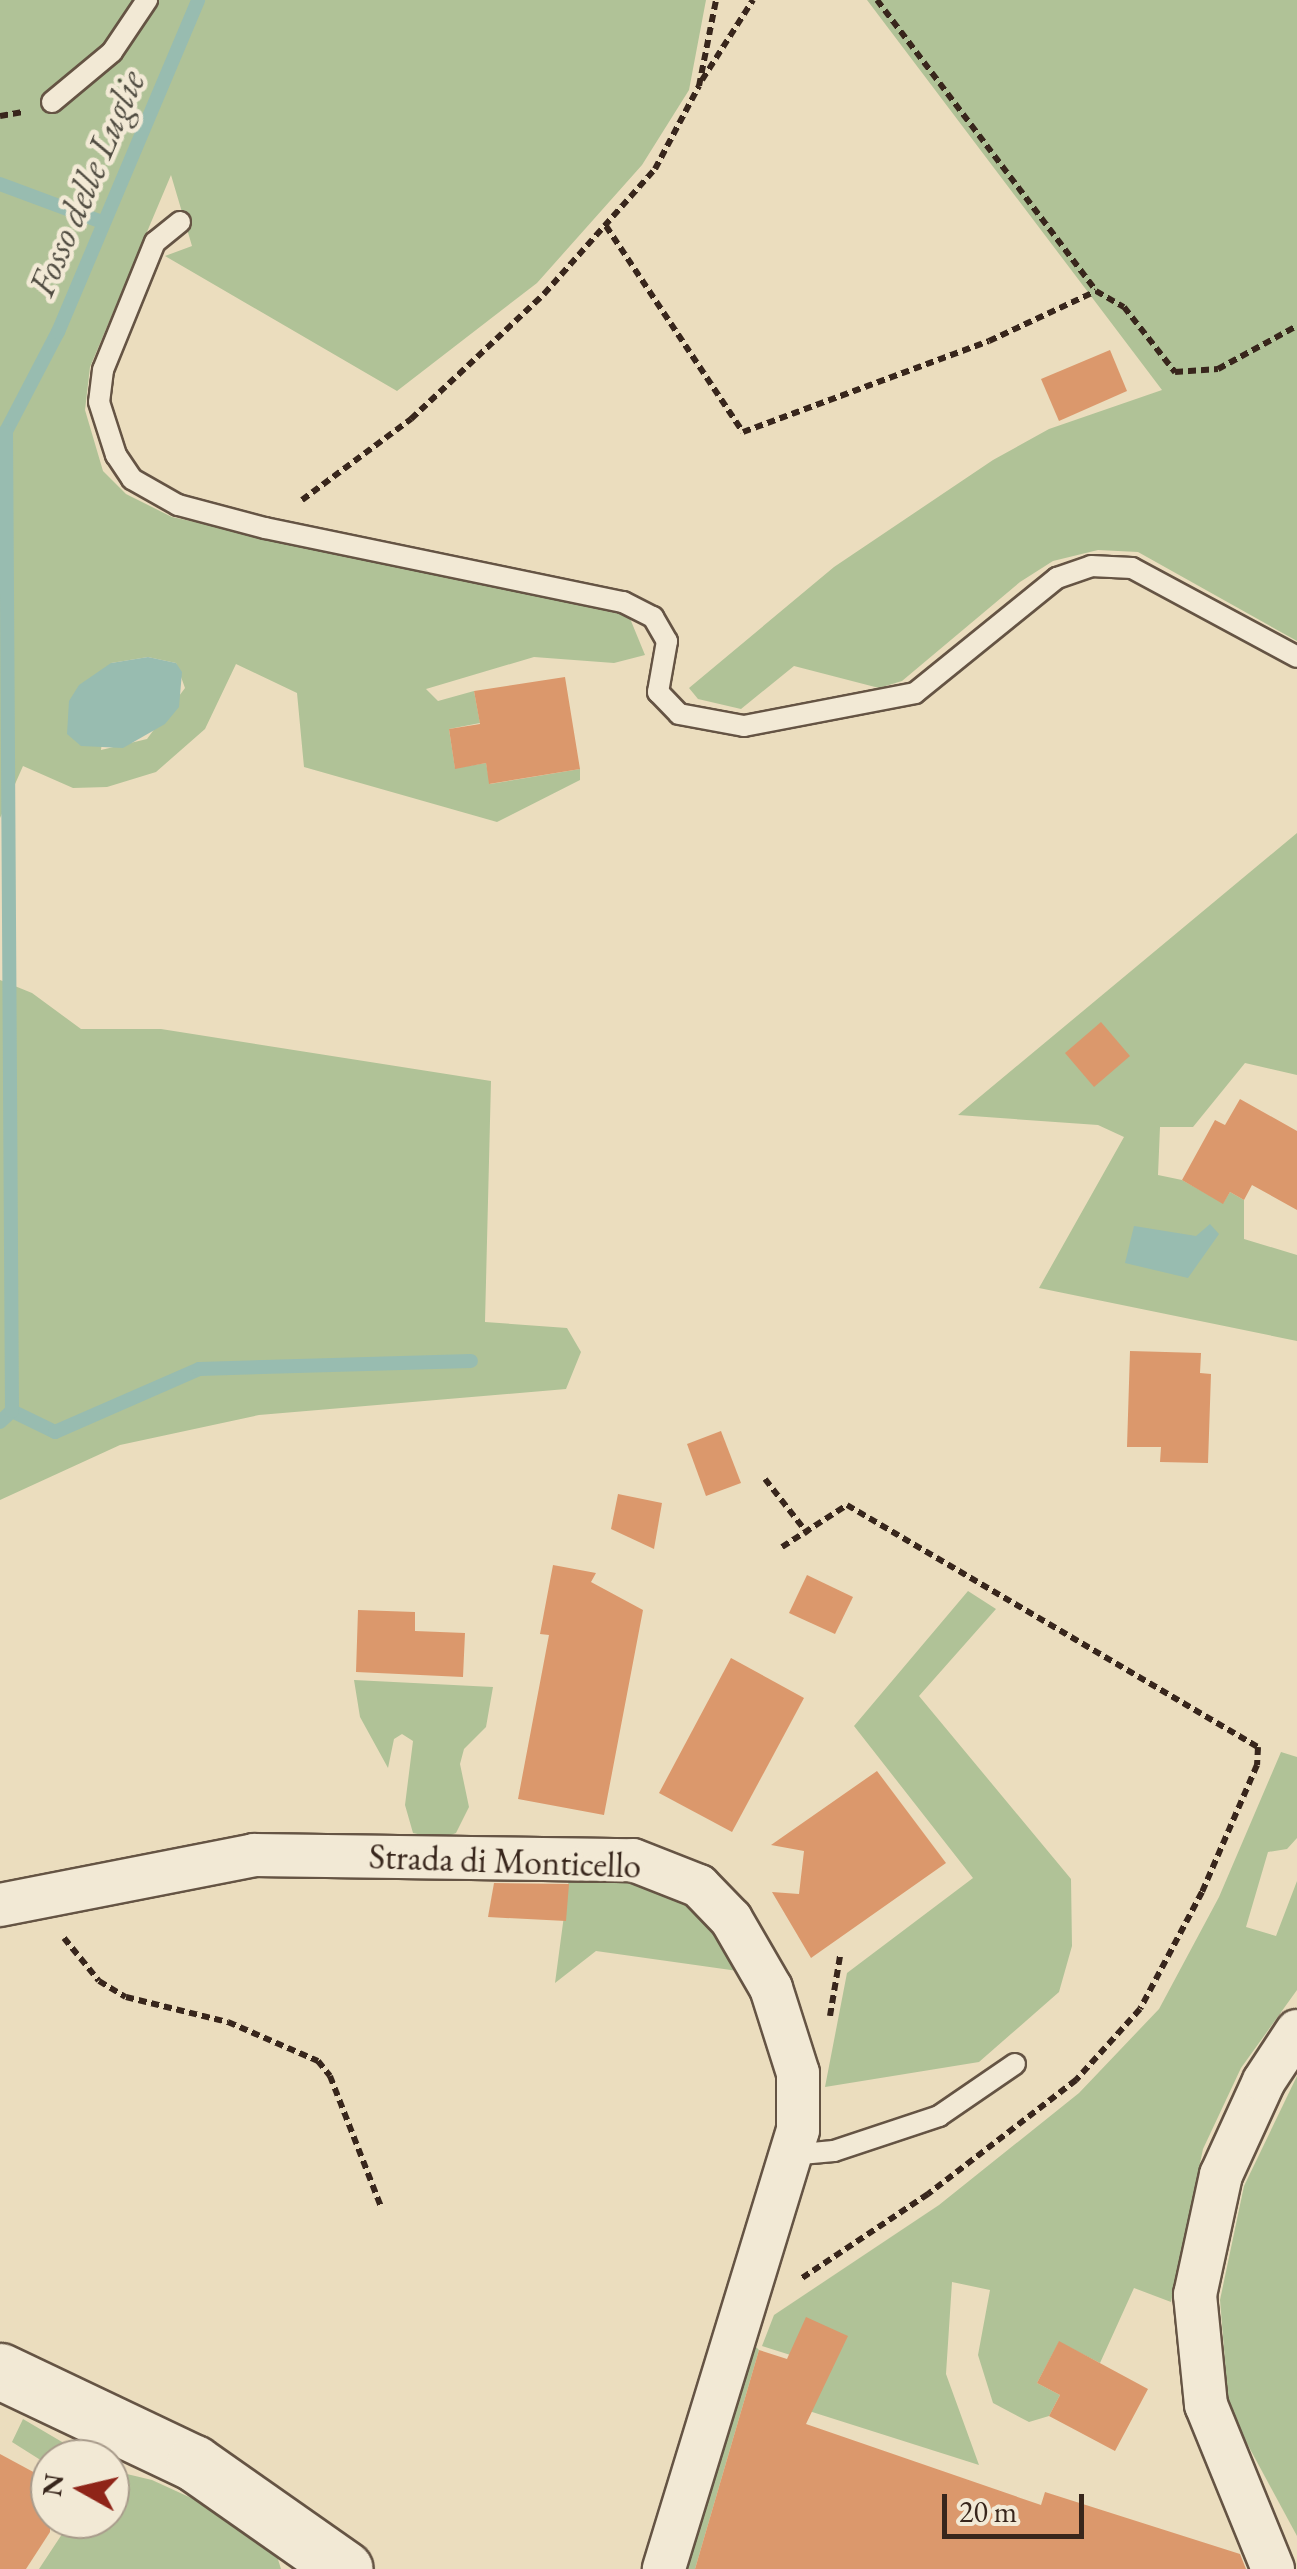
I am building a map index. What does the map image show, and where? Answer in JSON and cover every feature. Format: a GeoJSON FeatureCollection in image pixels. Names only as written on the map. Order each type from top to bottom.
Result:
{"type":"FeatureCollection","features":[{"type":"Feature","properties":{"kind":"main road"},"geometry":{"type":"LineString","coordinates":[[0,2370],[194,2463],[345,2569]]}},
{"type":"Feature","properties":{"kind":"street","name":"Strada di Monticello"},"geometry":{"type":"LineString","coordinates":[[16,1902],[254,1855],[476,1853],[633,1860],[699,1886],[731,1919],[770,1988],[798,2073],[790,2156],[664,2569]]}},
{"type":"Feature","properties":{"kind":"street"},"geometry":{"type":"LineString","coordinates":[[1273,2569],[1206,2405],[1195,2295],[1204,2233],[1232,2147],[1297,2031]]}},
{"type":"Feature","properties":{"kind":"lane"},"geometry":{"type":"LineString","coordinates":[[52,102],[112,52],[146,0]]}},
{"type":"Feature","properties":{"kind":"lane"},"geometry":{"type":"LineString","coordinates":[[180,222],[155,242],[103,370],[99,402],[116,455],[132,479],[178,505],[264,528],[623,602],[652,617],[667,641],[658,692],[679,714],[744,726],[915,694],[1057,578],[1091,566],[1132,568],[1297,657]]}},
{"type":"Feature","properties":{"kind":"lane"},"geometry":{"type":"LineString","coordinates":[[790,2156],[834,2151],[940,2116],[1015,2064]]}},
{"type":"Feature","properties":{"kind":"path"},"geometry":{"type":"LineString","coordinates":[[700,86],[716,0]]}},
{"type":"Feature","properties":{"kind":"path"},"geometry":{"type":"LineString","coordinates":[[264,528],[411,419],[606,226],[655,169],[700,86],[754,0]]}},
{"type":"Feature","properties":{"kind":"path"},"geometry":{"type":"LineString","coordinates":[[877,0],[1096,291],[1124,307],[1175,372],[1218,369],[1297,326]]}},
{"type":"Feature","properties":{"kind":"path"},"geometry":{"type":"LineString","coordinates":[[606,226],[743,432],[990,341],[1096,291]]}},
{"type":"Feature","properties":{"kind":"path"},"geometry":{"type":"LineString","coordinates":[[765,1479],[808,1534]]}},
{"type":"Feature","properties":{"kind":"path"},"geometry":{"type":"LineString","coordinates":[[740,2320],[928,2194],[1076,2080],[1140,2009],[1202,1892],[1257,1766],[1258,1747],[847,1505],[830,1510],[808,1534],[782,1546]]}},
{"type":"Feature","properties":{"kind":"path"},"geometry":{"type":"LineString","coordinates":[[16,1902],[98,1980],[126,1996],[228,2022],[318,2061],[330,2076],[382,2207]]}},
{"type":"Feature","properties":{"kind":"path"},"geometry":{"type":"LineString","coordinates":[[836,1980],[840,1956]]}},
{"type":"Feature","properties":{"kind":"green space"},"geometry":{"type":"Polygon","coordinates":[[[0,0],[706,0],[689,90],[642,165],[537,283],[397,391],[165,256],[192,246],[171,175],[90,367],[85,410],[103,471],[126,494],[172,517],[629,616],[645,655],[614,663],[534,657],[426,689],[438,701],[474,691],[480,723],[449,729],[455,768],[486,763],[490,784],[580,769],[580,780],[497,822],[304,767],[297,693],[236,664],[205,729],[156,772],[107,787],[73,788],[23,766],[0,818],[0,0]],[[148,657],[111,663],[101,750],[147,739],[185,688],[176,663],[148,657]]]}},
{"type":"Feature","properties":{"kind":"green space"},"geometry":{"type":"Polygon","coordinates":[[[867,0],[1297,0],[1297,641],[1138,552],[1098,550],[1053,561],[1020,582],[902,681],[879,688],[794,666],[741,709],[698,699],[689,688],[834,567],[993,460],[1049,429],[1162,390],[867,0]]]}},
{"type":"Feature","properties":{"kind":"green space"},"geometry":{"type":"Polygon","coordinates":[[[1297,833],[1297,1075],[1245,1063],[1193,1127],[1160,1127],[1158,1175],[1182,1180],[1223,1203],[1230,1192],[1244,1200],[1244,1239],[1297,1255],[1297,1341],[1039,1288],[1124,1137],[1098,1125],[958,1115],[1297,833]]]}},
{"type":"Feature","properties":{"kind":"green space"},"geometry":{"type":"Polygon","coordinates":[[[0,980],[32,993],[81,1029],[161,1029],[491,1081],[485,1322],[567,1328],[581,1352],[566,1389],[259,1415],[120,1445],[0,1500],[0,980]]]}},
{"type":"Feature","properties":{"kind":"green space"},"geometry":{"type":"Polygon","coordinates":[[[968,1591],[996,1609],[919,1696],[1071,1879],[1072,1946],[1059,1992],[979,2062],[825,2087],[847,1973],[973,1878],[854,1726],[968,1591]]]}},
{"type":"Feature","properties":{"kind":"green space"},"geometry":{"type":"Polygon","coordinates":[[[354,1680],[493,1687],[486,1727],[464,1749],[460,1764],[469,1807],[456,1833],[440,1839],[413,1833],[405,1805],[413,1741],[402,1734],[394,1739],[388,1768],[360,1717],[354,1680]]]}},
{"type":"Feature","properties":{"kind":"green space"},"geometry":{"type":"Polygon","coordinates":[[[1281,1752],[1297,1757],[1297,1838],[1287,1849],[1268,1852],[1246,1927],[1276,1936],[1297,1881],[1297,1990],[1241,2068],[1203,2149],[1171,2302],[1134,2288],[1100,2363],[1059,2342],[1037,2383],[1060,2395],[1049,2416],[1029,2422],[993,2403],[978,2355],[990,2290],[952,2282],[946,2374],[979,2465],[809,2411],[822,2365],[762,2346],[774,2315],[939,2205],[1079,2093],[1159,2009],[1219,1897],[1281,1752]]]}},
{"type":"Feature","properties":{"kind":"green space"},"geometry":{"type":"Polygon","coordinates":[[[631,1877],[693,1903],[738,1971],[596,1951],[555,1983],[569,1878],[631,1877]]]}},
{"type":"Feature","properties":{"kind":"green space"},"geometry":{"type":"Polygon","coordinates":[[[1297,2076],[1297,2536],[1229,2410],[1220,2300],[1244,2186],[1297,2076]]]}},
{"type":"Feature","properties":{"kind":"green space"},"geometry":{"type":"Polygon","coordinates":[[[749,2340],[759,2350],[695,2569],[677,2569],[749,2340]]]}},
{"type":"Feature","properties":{"kind":"green space"},"geometry":{"type":"Polygon","coordinates":[[[23,2419],[57,2439],[30,2439],[30,2453],[12,2442],[23,2419]]]}},
{"type":"Feature","properties":{"kind":"green space"},"geometry":{"type":"Polygon","coordinates":[[[130,2475],[152,2480],[200,2502],[276,2553],[281,2569],[39,2569],[59,2539],[130,2539],[130,2475]]]}},
{"type":"Feature","properties":{"kind":"water"},"geometry":{"type":"Polygon","coordinates":[[[148,657],[176,663],[182,672],[179,707],[165,724],[123,748],[81,746],[67,734],[69,701],[79,685],[111,663],[148,657]]]}},
{"type":"Feature","properties":{"kind":"water"},"geometry":{"type":"Polygon","coordinates":[[[1210,1224],[1219,1234],[1188,1278],[1125,1263],[1134,1226],[1196,1236],[1210,1224]]]}},
{"type":"Feature","properties":{"kind":"building"},"geometry":{"type":"Polygon","coordinates":[[[1110,350],[1127,391],[1059,421],[1041,379],[1110,350]]]}},
{"type":"Feature","properties":{"kind":"building"},"geometry":{"type":"Polygon","coordinates":[[[565,677],[580,769],[489,784],[486,763],[455,769],[449,729],[480,724],[474,691],[565,677]]]}},
{"type":"Feature","properties":{"kind":"building"},"geometry":{"type":"Polygon","coordinates":[[[1101,1022],[1130,1056],[1094,1087],[1065,1053],[1101,1022]]]}},
{"type":"Feature","properties":{"kind":"building"},"geometry":{"type":"Polygon","coordinates":[[[1240,1099],[1297,1131],[1297,1210],[1252,1185],[1244,1200],[1230,1192],[1223,1204],[1182,1180],[1215,1120],[1225,1125],[1240,1099]]]}},
{"type":"Feature","properties":{"kind":"building"},"geometry":{"type":"Polygon","coordinates":[[[1130,1351],[1201,1353],[1200,1373],[1211,1374],[1208,1463],[1160,1462],[1161,1447],[1127,1447],[1130,1351]]]}},
{"type":"Feature","properties":{"kind":"building"},"geometry":{"type":"Polygon","coordinates":[[[721,1431],[741,1483],[706,1496],[687,1444],[721,1431]]]}},
{"type":"Feature","properties":{"kind":"building"},"geometry":{"type":"Polygon","coordinates":[[[618,1494],[662,1503],[654,1549],[611,1529],[618,1494]]]}},
{"type":"Feature","properties":{"kind":"building"},"geometry":{"type":"Polygon","coordinates":[[[553,1565],[596,1573],[591,1582],[643,1610],[604,1815],[518,1799],[549,1635],[540,1634],[553,1565]]]}},
{"type":"Feature","properties":{"kind":"building"},"geometry":{"type":"Polygon","coordinates":[[[807,1575],[853,1597],[835,1634],[789,1613],[807,1575]]]}},
{"type":"Feature","properties":{"kind":"building"},"geometry":{"type":"Polygon","coordinates":[[[358,1610],[415,1612],[415,1631],[465,1633],[463,1677],[356,1672],[358,1610]]]}},
{"type":"Feature","properties":{"kind":"building"},"geometry":{"type":"Polygon","coordinates":[[[731,1658],[804,1698],[732,1832],[659,1793],[731,1658]]]}},
{"type":"Feature","properties":{"kind":"building"},"geometry":{"type":"Polygon","coordinates":[[[877,1771],[946,1863],[811,1958],[772,1892],[799,1894],[804,1851],[771,1845],[877,1771]]]}},
{"type":"Feature","properties":{"kind":"building"},"geometry":{"type":"Polygon","coordinates":[[[494,1883],[569,1884],[566,1921],[488,1917],[494,1883]]]}},
{"type":"Feature","properties":{"kind":"building"},"geometry":{"type":"Polygon","coordinates":[[[806,2317],[848,2336],[806,2424],[1041,2505],[1045,2492],[1240,2554],[1246,2569],[695,2569],[759,2350],[787,2359],[806,2317]]]}},
{"type":"Feature","properties":{"kind":"building"},"geometry":{"type":"Polygon","coordinates":[[[1059,2341],[1148,2389],[1115,2451],[1049,2416],[1060,2395],[1037,2383],[1059,2341]]]}},
{"type":"Feature","properties":{"kind":"building"},"geometry":{"type":"Polygon","coordinates":[[[0,2454],[30,2470],[30,2539],[45,2539],[26,2569],[0,2569],[0,2454]]]}},
{"type":"Feature","properties":{"kind":"waterway","name":"Fosso delle Luglie"},"geometry":{"type":"LineString","coordinates":[[3,437],[58,332],[198,0]]}},
{"type":"Feature","properties":{"kind":"waterway"},"geometry":{"type":"LineString","coordinates":[[0,184],[102,222]]}},
{"type":"Feature","properties":{"kind":"waterway"},"geometry":{"type":"LineString","coordinates":[[0,1422],[12,1411],[6,431]]}},
{"type":"Feature","properties":{"kind":"waterway"},"geometry":{"type":"LineString","coordinates":[[12,1411],[55,1432],[199,1369],[471,1361]]}}]}
